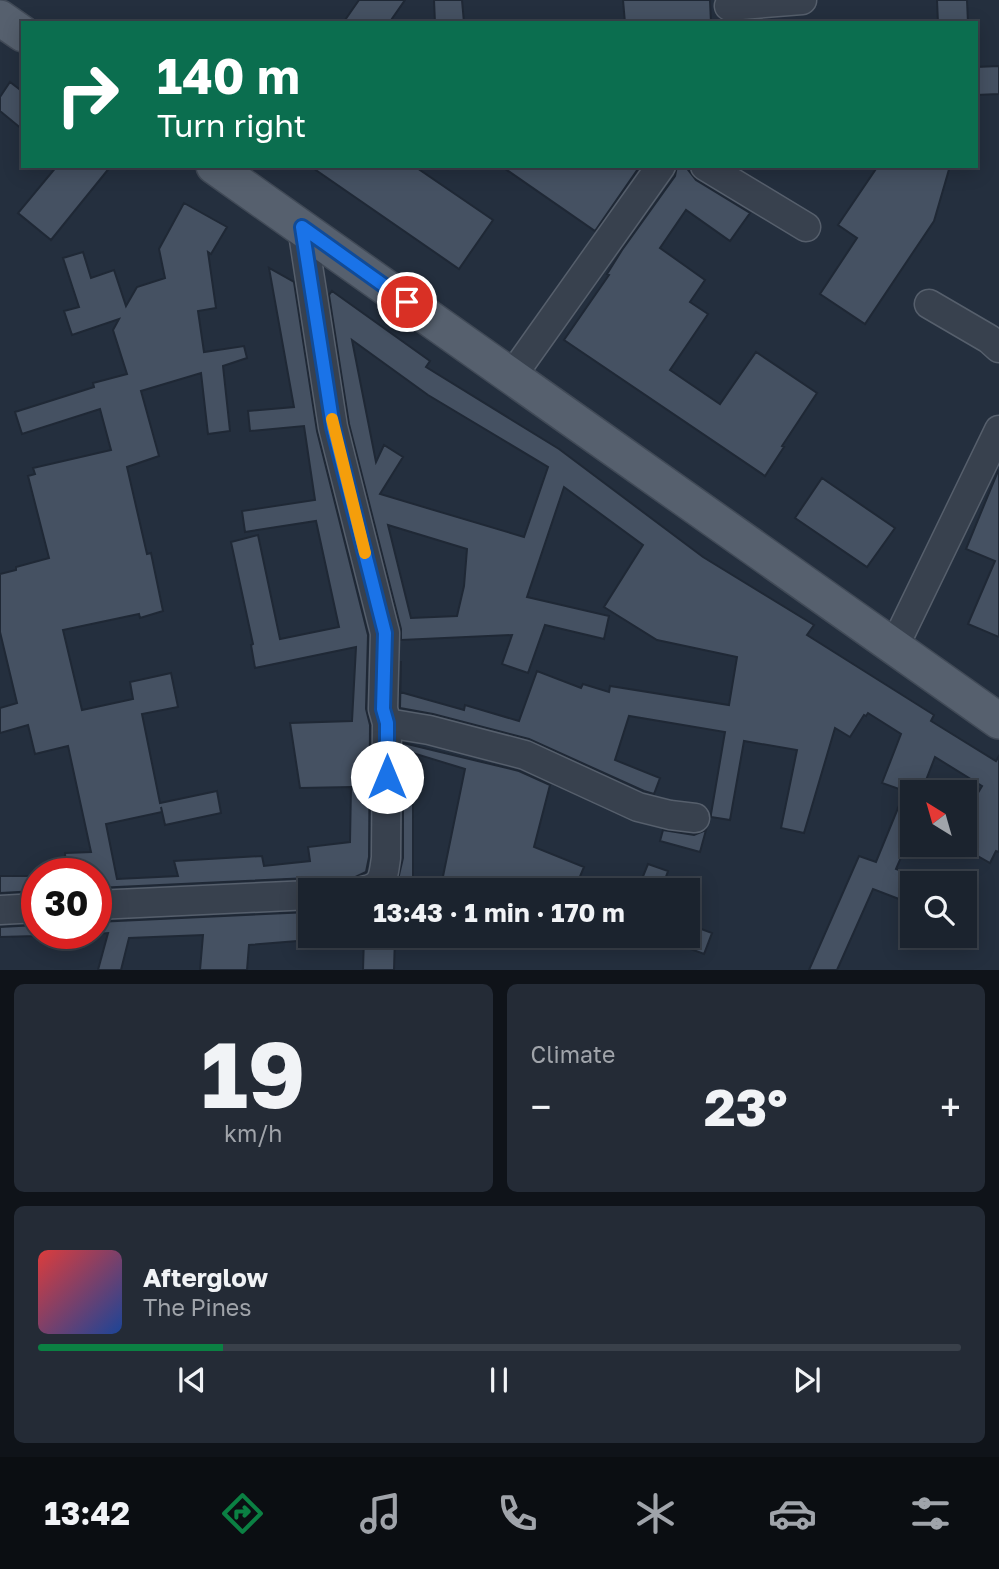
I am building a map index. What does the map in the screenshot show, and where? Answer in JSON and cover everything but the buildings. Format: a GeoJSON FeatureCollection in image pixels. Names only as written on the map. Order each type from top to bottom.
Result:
{"type":"FeatureCollection","features":[{"type":"Feature","properties":{"kind":"main road"},"geometry":{"type":"LineString","coordinates":[[0,18],[21,33]]}},
{"type":"Feature","properties":{"kind":"main road"},"geometry":{"type":"LineString","coordinates":[[217,168],[999,721]]}},
{"type":"Feature","properties":{"kind":"street"},"geometry":{"type":"LineString","coordinates":[[729,6],[802,0]]}},
{"type":"Feature","properties":{"kind":"street"},"geometry":{"type":"LineString","coordinates":[[512,376],[660,168]]}},
{"type":"Feature","properties":{"kind":"street"},"geometry":{"type":"LineString","coordinates":[[708,168],[806,227]]}},
{"type":"Feature","properties":{"kind":"street"},"geometry":{"type":"LineString","coordinates":[[302,227],[333,427],[385,633],[383,709],[387,723],[386,858],[383,878]]}},
{"type":"Feature","properties":{"kind":"street"},"geometry":{"type":"LineString","coordinates":[[929,304],[989,339],[999,348]]}},
{"type":"Feature","properties":{"kind":"street"},"geometry":{"type":"LineString","coordinates":[[894,647],[999,430]]}},
{"type":"Feature","properties":{"kind":"street"},"geometry":{"type":"LineString","coordinates":[[387,723],[429,730],[525,755],[638,807],[695,818]]}},
{"type":"Feature","properties":{"kind":"street"},"geometry":{"type":"LineString","coordinates":[[112,904],[298,896]]}},
{"type":"Feature","properties":{"kind":"street"},"geometry":{"type":"LineString","coordinates":[[0,910],[21,909]]}},
{"type":"Feature","properties":{"kind":"slow traffic"},"geometry":{"type":"LineString","coordinates":[[332,419],[365,553]]}},
{"type":"Feature","properties":{"kind":"route"},"geometry":{"type":"LineString","coordinates":[[387,777],[387,723],[383,709],[385,633],[333,427],[302,227],[407,302]]}}]}
